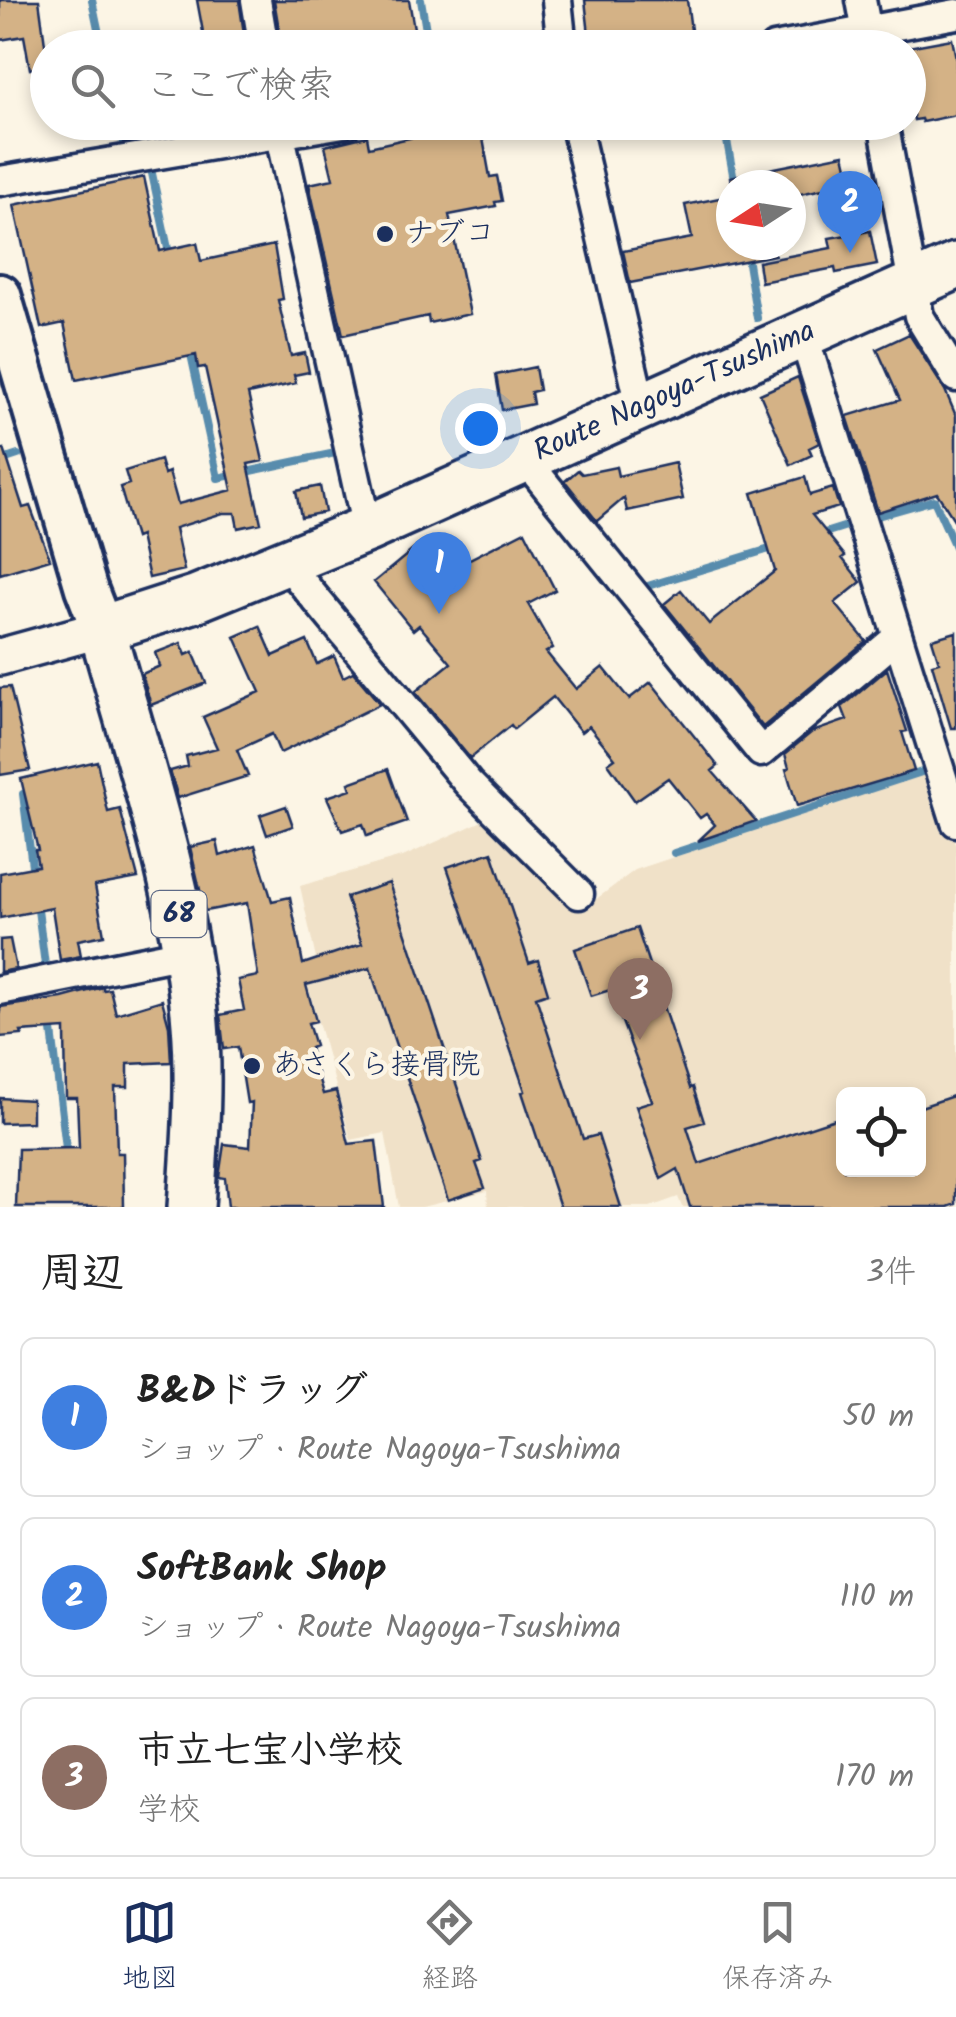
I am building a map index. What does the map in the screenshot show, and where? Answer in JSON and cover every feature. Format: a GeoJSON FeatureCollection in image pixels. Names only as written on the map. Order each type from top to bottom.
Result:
{"type":"FeatureCollection","features":[{"type":"Feature","properties":{"kind":"main road","name":"Route Nagoya-Tsushima"},"geometry":{"type":"LineString","coordinates":[[102,629],[195,599],[367,529],[956,266]]}},
{"type":"Feature","properties":{"kind":"main road"},"geometry":{"type":"LineString","coordinates":[[4,320],[102,629]]}},
{"type":"Feature","properties":{"kind":"main road","name":"68"},"geometry":{"type":"LineString","coordinates":[[102,629],[179,914],[195,1020],[199,1097],[191,1207]]}},
{"type":"Feature","properties":{"kind":"street"},"geometry":{"type":"LineString","coordinates":[[256,0],[261,30]]}},
{"type":"Feature","properties":{"kind":"street"},"geometry":{"type":"LineString","coordinates":[[557,0],[560,30]]}},
{"type":"Feature","properties":{"kind":"street"},"geometry":{"type":"LineString","coordinates":[[861,0],[866,30]]}},
{"type":"Feature","properties":{"kind":"street"},"geometry":{"type":"LineString","coordinates":[[902,30],[956,14]]}},
{"type":"Feature","properties":{"kind":"street"},"geometry":{"type":"LineString","coordinates":[[0,180],[218,140]]}},
{"type":"Feature","properties":{"kind":"street"},"geometry":{"type":"LineString","coordinates":[[280,140],[367,529]]}},
{"type":"Feature","properties":{"kind":"street"},"geometry":{"type":"LineString","coordinates":[[580,140],[641,406]]}},
{"type":"Feature","properties":{"kind":"street"},"geometry":{"type":"LineString","coordinates":[[886,140],[919,316],[956,377]]}},
{"type":"Feature","properties":{"kind":"street"},"geometry":{"type":"LineString","coordinates":[[803,334],[956,822]]}},
{"type":"Feature","properties":{"kind":"street"},"geometry":{"type":"LineString","coordinates":[[523,457],[761,752],[898,637]]}},
{"type":"Feature","properties":{"kind":"street"},"geometry":{"type":"LineString","coordinates":[[292,560],[300,580],[468,784],[579,894]]}},
{"type":"Feature","properties":{"kind":"street"},"geometry":{"type":"LineString","coordinates":[[0,656],[102,629]]}},
{"type":"Feature","properties":{"kind":"street"},"geometry":{"type":"LineString","coordinates":[[0,990],[185,953]]}},
{"type":"Feature","properties":{"kind":"shaded area"},"geometry":{"type":"Polygon","coordinates":[[[932,771],[956,846],[956,1207],[682,1207],[678,1197],[650,1207],[488,1207],[487,1191],[422,1207],[399,1207],[385,1133],[351,1140],[308,986],[321,982],[300,886],[405,856],[491,817],[583,909],[635,870],[932,771]]]}},
{"type":"Feature","properties":{"kind":"building"},"geometry":{"type":"Polygon","coordinates":[[[0,0],[39,0],[43,30],[30,30],[30,69],[24,36],[0,40],[0,0]]]}},
{"type":"Feature","properties":{"kind":"building"},"geometry":{"type":"Polygon","coordinates":[[[197,0],[239,0],[243,30],[203,30],[197,0]]]}},
{"type":"Feature","properties":{"kind":"building"},"geometry":{"type":"Polygon","coordinates":[[[274,0],[409,0],[414,30],[279,30],[274,0]]]}},
{"type":"Feature","properties":{"kind":"building"},"geometry":{"type":"Polygon","coordinates":[[[585,0],[687,0],[691,30],[588,30],[585,0]]]}},
{"type":"Feature","properties":{"kind":"building"},"geometry":{"type":"Polygon","coordinates":[[[952,39],[956,115],[926,121],[926,44],[952,39]]]}},
{"type":"Feature","properties":{"kind":"building"},"geometry":{"type":"Polygon","coordinates":[[[368,140],[369,147],[400,140],[483,140],[490,177],[497,176],[502,201],[495,202],[496,206],[449,215],[470,314],[429,323],[428,316],[343,335],[309,184],[333,179],[325,146],[368,140]]]}},
{"type":"Feature","properties":{"kind":"building"},"geometry":{"type":"Polygon","coordinates":[[[844,154],[850,180],[806,193],[806,170],[765,170],[844,154]]]}},
{"type":"Feature","properties":{"kind":"building"},"geometry":{"type":"Polygon","coordinates":[[[144,177],[160,251],[197,243],[201,261],[274,245],[283,299],[278,300],[291,356],[305,353],[309,372],[294,375],[296,383],[248,394],[263,461],[248,464],[261,523],[238,528],[235,513],[223,513],[175,528],[184,570],[149,578],[140,536],[135,538],[120,487],[129,484],[125,471],[160,460],[164,474],[169,472],[178,504],[232,490],[205,367],[198,368],[196,355],[76,380],[64,323],[41,328],[14,205],[144,177]]]}},
{"type":"Feature","properties":{"kind":"building"},"geometry":{"type":"Polygon","coordinates":[[[716,199],[716,260],[749,260],[630,283],[623,251],[692,238],[685,205],[716,199]]]}},
{"type":"Feature","properties":{"kind":"building"},"geometry":{"type":"Polygon","coordinates":[[[870,231],[877,265],[836,273],[835,268],[761,282],[758,262],[806,260],[806,253],[831,248],[829,238],[870,231]]]}},
{"type":"Feature","properties":{"kind":"building"},"geometry":{"type":"Polygon","coordinates":[[[909,334],[945,390],[956,416],[956,523],[937,493],[878,512],[847,416],[900,400],[877,349],[909,334]]]}},
{"type":"Feature","properties":{"kind":"building"},"geometry":{"type":"Polygon","coordinates":[[[535,367],[539,390],[531,392],[533,404],[502,410],[496,375],[535,367]]]}},
{"type":"Feature","properties":{"kind":"building"},"geometry":{"type":"Polygon","coordinates":[[[798,377],[819,443],[809,448],[812,455],[791,465],[760,394],[798,377]]]}},
{"type":"Feature","properties":{"kind":"building"},"geometry":{"type":"Polygon","coordinates":[[[4,449],[23,508],[30,506],[50,559],[0,574],[0,450],[4,449]]]}},
{"type":"Feature","properties":{"kind":"building"},"geometry":{"type":"Polygon","coordinates":[[[675,463],[683,499],[627,511],[624,498],[597,521],[565,481],[578,470],[582,474],[616,467],[618,476],[675,463]]]}},
{"type":"Feature","properties":{"kind":"building"},"geometry":{"type":"Polygon","coordinates":[[[805,477],[810,495],[833,488],[839,507],[812,515],[861,582],[835,603],[866,641],[763,727],[664,604],[681,590],[709,624],[775,571],[752,493],[805,477]]]}},
{"type":"Feature","properties":{"kind":"building"},"geometry":{"type":"Polygon","coordinates":[[[320,486],[325,512],[301,517],[296,491],[320,486]]]}},
{"type":"Feature","properties":{"kind":"building"},"geometry":{"type":"Polygon","coordinates":[[[525,531],[555,590],[528,604],[553,648],[546,652],[576,689],[603,667],[629,699],[651,682],[718,766],[712,771],[756,821],[698,841],[715,825],[706,814],[700,818],[668,778],[635,801],[608,763],[615,758],[589,726],[581,732],[553,697],[470,758],[415,692],[451,663],[419,625],[413,630],[374,582],[420,544],[442,573],[525,531]]]}},
{"type":"Feature","properties":{"kind":"building"},"geometry":{"type":"Polygon","coordinates":[[[260,626],[273,656],[307,641],[317,664],[334,656],[343,677],[353,672],[380,704],[280,753],[272,734],[237,750],[248,776],[178,798],[170,771],[188,766],[186,756],[217,748],[203,717],[260,692],[235,637],[260,626]]]}},
{"type":"Feature","properties":{"kind":"building"},"geometry":{"type":"Polygon","coordinates":[[[956,632],[956,728],[951,728],[932,664],[939,662],[932,639],[956,632]]]}},
{"type":"Feature","properties":{"kind":"building"},"geometry":{"type":"Polygon","coordinates":[[[181,643],[186,655],[193,652],[206,683],[151,705],[142,674],[160,666],[155,653],[181,643]]]}},
{"type":"Feature","properties":{"kind":"building"},"geometry":{"type":"Polygon","coordinates":[[[887,669],[907,731],[902,732],[914,771],[797,806],[785,754],[812,732],[847,720],[842,707],[887,669]]]}},
{"type":"Feature","properties":{"kind":"building"},"geometry":{"type":"Polygon","coordinates":[[[10,687],[30,770],[0,775],[0,688],[10,687]]]}},
{"type":"Feature","properties":{"kind":"building"},"geometry":{"type":"Polygon","coordinates":[[[97,761],[108,812],[120,809],[138,878],[95,886],[104,935],[78,940],[81,956],[60,960],[52,908],[0,918],[0,873],[38,866],[38,850],[21,779],[97,761]]]}},
{"type":"Feature","properties":{"kind":"building"},"geometry":{"type":"Polygon","coordinates":[[[388,769],[407,822],[367,836],[363,824],[342,831],[327,797],[351,789],[349,783],[388,769]]]}},
{"type":"Feature","properties":{"kind":"building"},"geometry":{"type":"Polygon","coordinates":[[[286,806],[293,826],[267,835],[260,815],[286,806]]]}},
{"type":"Feature","properties":{"kind":"building"},"geometry":{"type":"Polygon","coordinates":[[[217,841],[220,856],[255,845],[272,901],[290,897],[303,964],[362,944],[346,897],[389,883],[482,1161],[476,1163],[485,1188],[448,1200],[370,968],[306,985],[316,1021],[308,1023],[315,1046],[310,1048],[323,1094],[336,1091],[349,1144],[376,1141],[384,1207],[228,1207],[225,1178],[219,1177],[224,1144],[250,1147],[252,1102],[247,1103],[238,1047],[224,1049],[220,1015],[244,1010],[238,980],[258,976],[247,903],[205,911],[190,847],[217,841]]]}},
{"type":"Feature","properties":{"kind":"building"},"geometry":{"type":"Polygon","coordinates":[[[492,852],[529,963],[538,960],[548,993],[536,997],[583,1139],[598,1135],[621,1207],[560,1207],[522,1092],[525,1091],[447,867],[492,852]]]}},
{"type":"Feature","properties":{"kind":"building"},"geometry":{"type":"Polygon","coordinates":[[[637,928],[704,1122],[687,1127],[699,1164],[836,1119],[836,1177],[926,1177],[926,1105],[956,1095],[956,1204],[690,1207],[678,1169],[661,1179],[636,1106],[652,1101],[610,990],[591,996],[575,949],[637,928]]]}},
{"type":"Feature","properties":{"kind":"building"},"geometry":{"type":"Polygon","coordinates":[[[10,939],[16,969],[0,972],[0,940],[10,939]]]}},
{"type":"Feature","properties":{"kind":"building"},"geometry":{"type":"Polygon","coordinates":[[[103,987],[110,989],[116,1014],[162,1000],[169,1026],[171,1062],[128,1064],[128,1087],[115,1087],[117,1153],[123,1153],[124,1207],[16,1207],[18,1149],[79,1148],[77,1098],[66,1098],[65,1029],[0,1037],[0,1007],[103,987]]]}},
{"type":"Feature","properties":{"kind":"building"},"geometry":{"type":"Polygon","coordinates":[[[0,1098],[32,1100],[32,1122],[0,1123],[0,1098]]]}},
{"type":"Feature","properties":{"kind":"waterway"},"geometry":{"type":"LineString","coordinates":[[92,0],[98,30]]}},
{"type":"Feature","properties":{"kind":"waterway"},"geometry":{"type":"LineString","coordinates":[[421,0],[426,30]]}},
{"type":"Feature","properties":{"kind":"waterway"},"geometry":{"type":"LineString","coordinates":[[936,31],[956,28]]}},
{"type":"Feature","properties":{"kind":"waterway"},"geometry":{"type":"LineString","coordinates":[[122,140],[147,140]]}},
{"type":"Feature","properties":{"kind":"waterway"},"geometry":{"type":"LineString","coordinates":[[727,141],[732,170]]}},
{"type":"Feature","properties":{"kind":"waterway"},"geometry":{"type":"LineString","coordinates":[[150,164],[170,258]]}},
{"type":"Feature","properties":{"kind":"waterway"},"geometry":{"type":"LineString","coordinates":[[747,260],[757,318]]}},
{"type":"Feature","properties":{"kind":"waterway"},"geometry":{"type":"LineString","coordinates":[[190,350],[218,478],[340,452]]}},
{"type":"Feature","properties":{"kind":"waterway"},"geometry":{"type":"LineString","coordinates":[[0,461],[18,455]]}},
{"type":"Feature","properties":{"kind":"waterway"},"geometry":{"type":"LineString","coordinates":[[874,517],[934,500],[956,549]]}},
{"type":"Feature","properties":{"kind":"waterway"},"geometry":{"type":"LineString","coordinates":[[818,535],[853,524]]}},
{"type":"Feature","properties":{"kind":"waterway"},"geometry":{"type":"LineString","coordinates":[[641,588],[776,547]]}},
{"type":"Feature","properties":{"kind":"waterway"},"geometry":{"type":"LineString","coordinates":[[674,853],[931,769]]}},
{"type":"Feature","properties":{"kind":"waterway"},"geometry":{"type":"LineString","coordinates":[[23,794],[33,874]]}},
{"type":"Feature","properties":{"kind":"waterway"},"geometry":{"type":"LineString","coordinates":[[37,902],[46,973]]}},
{"type":"Feature","properties":{"kind":"waterway"},"geometry":{"type":"LineString","coordinates":[[51,1022],[67,1157]]}},
{"type":"Feature","properties":{"kind":"place","name":"ナブコ"},"geometry":{"type":"Point","coordinates":[385,234]}},
{"type":"Feature","properties":{"kind":"place","name":"SoftBank Shop"},"geometry":{"type":"Point","coordinates":[850,253]}},
{"type":"Feature","properties":{"kind":"place","name":"B&Dドラッグ"},"geometry":{"type":"Point","coordinates":[439,614]}},
{"type":"Feature","properties":{"kind":"place","name":"市立七宝小学校"},"geometry":{"type":"Point","coordinates":[640,1040]}},
{"type":"Feature","properties":{"kind":"place","name":"あさくら接骨院"},"geometry":{"type":"Point","coordinates":[252,1066]}}]}
